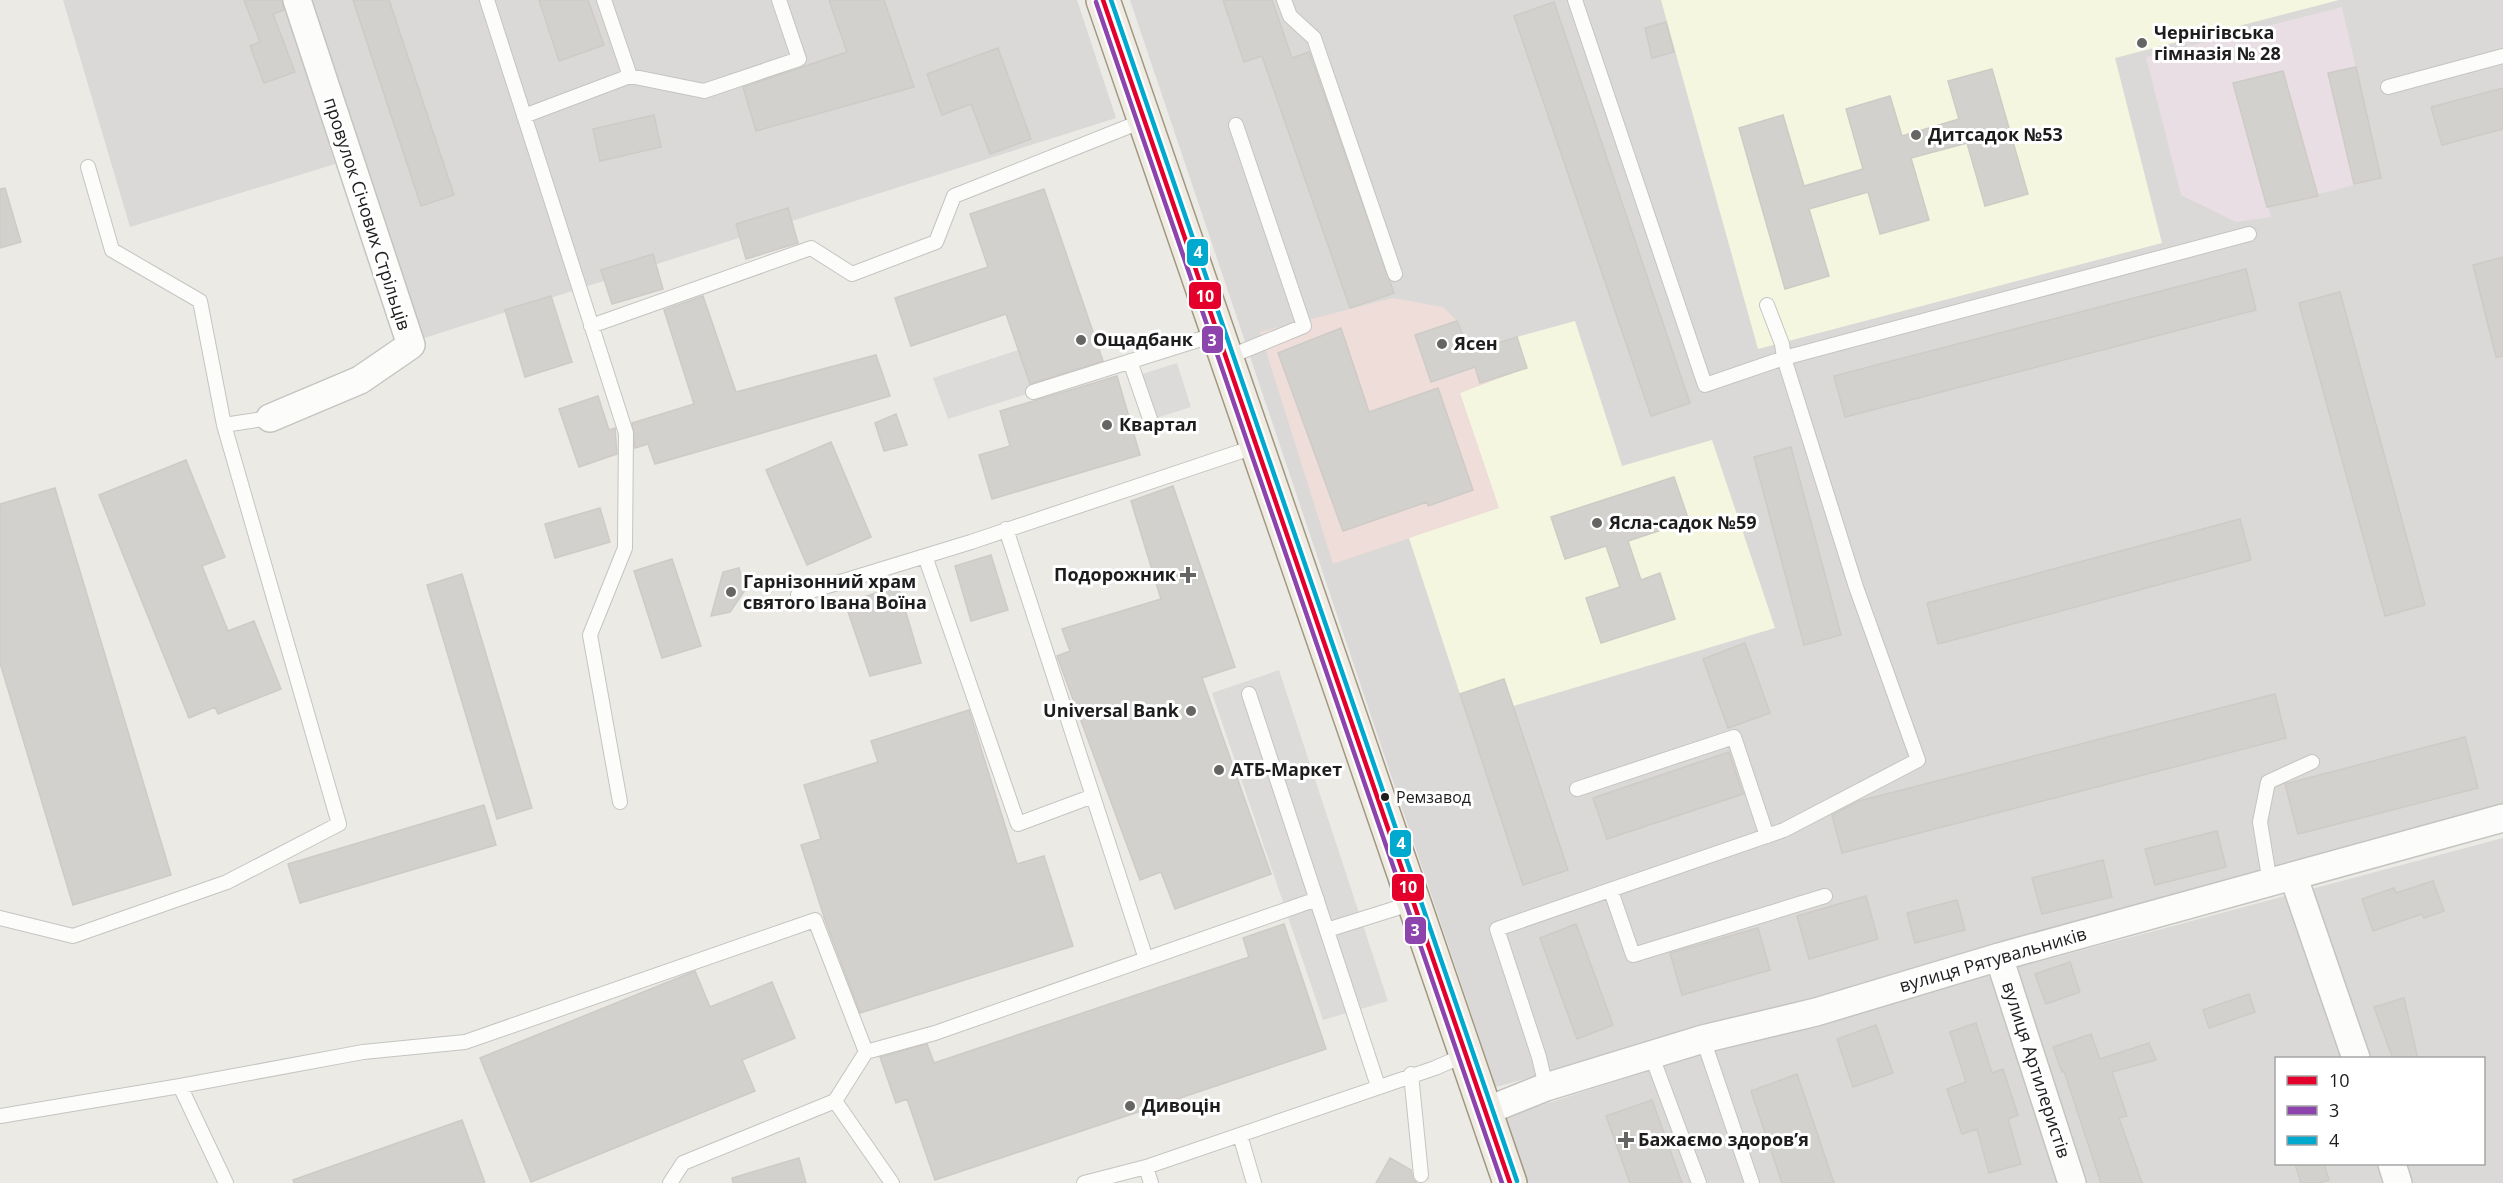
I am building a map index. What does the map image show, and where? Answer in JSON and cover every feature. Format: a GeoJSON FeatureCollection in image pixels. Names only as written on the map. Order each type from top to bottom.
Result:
{"type":"FeatureCollection","features":[{"type":"Feature","properties":{"kind":"main road"},"geometry":{"type":"LineString","coordinates":[[1103,0],[1510,1183]]}},
{"type":"Feature","properties":{"kind":"street","name":"провулок Січових Стрільців"},"geometry":{"type":"LineString","coordinates":[[270,418],[360,380],[411,345],[297,0]]}},
{"type":"Feature","properties":{"kind":"street","name":"вулиця Рятувальників"},"geometry":{"type":"LineString","coordinates":[[1486,1111],[1546,1087],[1703,1039],[1816,1012],[1999,957],[2503,818]]}},
{"type":"Feature","properties":{"kind":"street"},"geometry":{"type":"LineString","coordinates":[[2283,880],[2355,1057]]}},
{"type":"Feature","properties":{"kind":"street","name":"вулиця Артилеристів"},"geometry":{"type":"LineString","coordinates":[[1999,957],[2072,1183]]}},
{"type":"Feature","properties":{"kind":"street"},"geometry":{"type":"LineString","coordinates":[[2392,1165],[2398,1183]]}},
{"type":"Feature","properties":{"kind":"lane"},"geometry":{"type":"LineString","coordinates":[[487,0],[626,433],[625,548],[590,635],[620,802]]}},
{"type":"Feature","properties":{"kind":"lane"},"geometry":{"type":"LineString","coordinates":[[604,0],[630,76]]}},
{"type":"Feature","properties":{"kind":"lane"},"geometry":{"type":"LineString","coordinates":[[524,116],[630,76],[704,91],[799,59],[779,0]]}},
{"type":"Feature","properties":{"kind":"lane"},"geometry":{"type":"LineString","coordinates":[[1284,0],[1290,16],[1314,38],[1395,274]]}},
{"type":"Feature","properties":{"kind":"lane"},"geometry":{"type":"LineString","coordinates":[[1575,0],[1705,385],[1784,358],[2249,234]]}},
{"type":"Feature","properties":{"kind":"lane"},"geometry":{"type":"LineString","coordinates":[[2388,87],[2503,56]]}},
{"type":"Feature","properties":{"kind":"lane"},"geometry":{"type":"LineString","coordinates":[[591,326],[812,248],[852,274],[936,242],[954,196],[1144,120]]}},
{"type":"Feature","properties":{"kind":"lane"},"geometry":{"type":"LineString","coordinates":[[1033,392],[1130,361],[1222,346],[1304,326],[1236,125]]}},
{"type":"Feature","properties":{"kind":"lane"},"geometry":{"type":"LineString","coordinates":[[0,918],[73,936],[227,882],[339,824],[224,425],[200,301],[112,250],[88,167]]}},
{"type":"Feature","properties":{"kind":"lane"},"geometry":{"type":"LineString","coordinates":[[1546,1087],[1539,1057],[1497,929],[1784,830],[1918,760],[1856,587],[1784,358],[1782,344],[1767,305]]}},
{"type":"Feature","properties":{"kind":"lane"},"geometry":{"type":"LineString","coordinates":[[1130,361],[1150,419]]}},
{"type":"Feature","properties":{"kind":"lane"},"geometry":{"type":"LineString","coordinates":[[224,425],[270,418]]}},
{"type":"Feature","properties":{"kind":"lane"},"geometry":{"type":"LineString","coordinates":[[798,595],[902,561],[925,556],[1257,446]]}},
{"type":"Feature","properties":{"kind":"lane"},"geometry":{"type":"LineString","coordinates":[[1006,529],[1146,959]]}},
{"type":"Feature","properties":{"kind":"lane"},"geometry":{"type":"LineString","coordinates":[[925,556],[1018,824],[1093,796]]}},
{"type":"Feature","properties":{"kind":"lane"},"geometry":{"type":"LineString","coordinates":[[1249,693],[1378,1086]]}},
{"type":"Feature","properties":{"kind":"lane"},"geometry":{"type":"LineString","coordinates":[[1577,789],[1734,737],[1767,836]]}},
{"type":"Feature","properties":{"kind":"lane"},"geometry":{"type":"LineString","coordinates":[[2283,880],[2268,871],[2260,822],[2268,782],[2312,762]]}},
{"type":"Feature","properties":{"kind":"lane"},"geometry":{"type":"LineString","coordinates":[[1611,891],[1633,955],[1825,896]]}},
{"type":"Feature","properties":{"kind":"lane"},"geometry":{"type":"LineString","coordinates":[[670,1183],[683,1164],[835,1101],[866,1052],[935,1033],[1317,899]]}},
{"type":"Feature","properties":{"kind":"lane"},"geometry":{"type":"LineString","coordinates":[[1327,930],[1413,903]]}},
{"type":"Feature","properties":{"kind":"lane"},"geometry":{"type":"LineString","coordinates":[[0,1116],[363,1052],[465,1042],[815,920],[866,1052]]}},
{"type":"Feature","properties":{"kind":"lane"},"geometry":{"type":"LineString","coordinates":[[1703,1039],[1752,1183]]}},
{"type":"Feature","properties":{"kind":"lane"},"geometry":{"type":"LineString","coordinates":[[1084,1183],[1146,1167],[1411,1074],[1435,1068],[1467,1054]]}},
{"type":"Feature","properties":{"kind":"lane"},"geometry":{"type":"LineString","coordinates":[[1651,1054],[1699,1183]]}},
{"type":"Feature","properties":{"kind":"lane"},"geometry":{"type":"LineString","coordinates":[[1411,1074],[1421,1175]]}},
{"type":"Feature","properties":{"kind":"lane"},"geometry":{"type":"LineString","coordinates":[[180,1086],[226,1183]]}},
{"type":"Feature","properties":{"kind":"lane"},"geometry":{"type":"LineString","coordinates":[[835,1101],[892,1183]]}},
{"type":"Feature","properties":{"kind":"lane"},"geometry":{"type":"LineString","coordinates":[[1239,1135],[1254,1183]]}},
{"type":"Feature","properties":{"kind":"lane"},"geometry":{"type":"LineString","coordinates":[[1146,1167],[1151,1183]]}},
{"type":"Feature","properties":{"kind":"shaded area"},"geometry":{"type":"Polygon","coordinates":[[[63,0],[285,0],[335,164],[130,227],[63,0]]]}},
{"type":"Feature","properties":{"kind":"shaded area"},"geometry":{"type":"Polygon","coordinates":[[[310,0],[1077,0],[1116,118],[418,340],[310,0]]]}},
{"type":"Feature","properties":{"kind":"shaded area"},"geometry":{"type":"Polygon","coordinates":[[[1130,0],[2503,0],[2503,813],[1496,1087],[1130,0]]]}},
{"type":"Feature","properties":{"kind":"shaded area","name":"Дитсадок №53"},"geometry":{"type":"Polygon","coordinates":[[[1661,0],[2339,0],[2115,58],[2162,243],[1758,349],[1661,0]]]}},
{"type":"Feature","properties":{"kind":"shaded area"},"geometry":{"type":"Polygon","coordinates":[[[2342,7],[2381,178],[2268,207],[2271,217],[2236,222],[2181,195],[2146,57],[2342,7]]]}},
{"type":"Feature","properties":{"kind":"shaded area"},"geometry":{"type":"Polygon","coordinates":[[[1393,298],[1443,307],[1457,321],[1470,352],[1517,337],[1527,368],[1460,393],[1499,508],[1333,564],[1260,332],[1393,298]]]}},
{"type":"Feature","properties":{"kind":"shaded area","name":"Ясла-садок №59"},"geometry":{"type":"Polygon","coordinates":[[[1575,321],[1622,466],[1712,440],[1775,628],[1513,706],[1504,680],[1460,694],[1409,538],[1499,508],[1460,393],[1527,368],[1517,337],[1575,321]]]}},
{"type":"Feature","properties":{"kind":"shaded area"},"geometry":{"type":"Polygon","coordinates":[[[1018,350],[1033,392],[948,419],[933,378],[1018,350]]]}},
{"type":"Feature","properties":{"kind":"shaded area"},"geometry":{"type":"Polygon","coordinates":[[[1177,363],[1191,407],[1150,420],[1136,376],[1177,363]]]}},
{"type":"Feature","properties":{"kind":"shaded area"},"geometry":{"type":"Polygon","coordinates":[[[1279,670],[1388,1001],[1323,1020],[1212,693],[1279,670]]]}},
{"type":"Feature","properties":{"kind":"shaded area"},"geometry":{"type":"Polygon","coordinates":[[[2503,838],[2503,1183],[1524,1183],[1501,1118],[1745,1040],[2503,838]]]}},
{"type":"Feature","properties":{"kind":"building"},"geometry":{"type":"Polygon","coordinates":[[[244,0],[282,0],[284,10],[273,14],[295,72],[264,83],[250,46],[260,42],[244,0]]]}},
{"type":"Feature","properties":{"kind":"building"},"geometry":{"type":"Polygon","coordinates":[[[353,0],[389,0],[454,195],[421,206],[353,0]]]}},
{"type":"Feature","properties":{"kind":"building"},"geometry":{"type":"Polygon","coordinates":[[[539,0],[588,0],[604,45],[559,61],[539,0]]]}},
{"type":"Feature","properties":{"kind":"building"},"geometry":{"type":"Polygon","coordinates":[[[829,0],[884,0],[914,87],[756,131],[743,87],[847,52],[829,0]]]}},
{"type":"Feature","properties":{"kind":"building"},"geometry":{"type":"Polygon","coordinates":[[[1223,0],[1272,0],[1292,58],[1309,52],[1394,293],[1350,308],[1262,56],[1244,62],[1223,0]]]}},
{"type":"Feature","properties":{"kind":"building"},"geometry":{"type":"Polygon","coordinates":[[[1554,2],[1690,403],[1651,416],[1514,16],[1554,2]]]}},
{"type":"Feature","properties":{"kind":"building"},"geometry":{"type":"Polygon","coordinates":[[[1666,22],[1674,52],[1652,58],[1645,28],[1666,22]]]}},
{"type":"Feature","properties":{"kind":"building"},"geometry":{"type":"Polygon","coordinates":[[[998,48],[1031,139],[990,154],[971,104],[942,115],[927,74],[998,48]]]}},
{"type":"Feature","properties":{"kind":"building"},"geometry":{"type":"Polygon","coordinates":[[[2356,67],[2381,178],[2354,184],[2328,73],[2356,67]]]}},
{"type":"Feature","properties":{"kind":"building"},"geometry":{"type":"Polygon","coordinates":[[[1992,69],[2028,194],[1985,206],[1967,143],[1911,158],[1929,220],[1880,234],[1868,192],[1809,209],[1829,276],[1785,289],[1739,128],[1783,115],[1804,186],[1863,169],[1846,109],[1890,96],[1902,136],[1959,119],[1948,81],[1992,69]]]}},
{"type":"Feature","properties":{"kind":"building"},"geometry":{"type":"Polygon","coordinates":[[[2283,71],[2318,196],[2267,207],[2233,83],[2283,71]]]}},
{"type":"Feature","properties":{"kind":"building"},"geometry":{"type":"Polygon","coordinates":[[[2503,88],[2503,129],[2442,145],[2431,107],[2503,88]]]}},
{"type":"Feature","properties":{"kind":"building"},"geometry":{"type":"Polygon","coordinates":[[[654,115],[661,147],[600,161],[593,129],[654,115]]]}},
{"type":"Feature","properties":{"kind":"building"},"geometry":{"type":"Polygon","coordinates":[[[5,188],[21,242],[0,248],[0,189],[5,188]]]}},
{"type":"Feature","properties":{"kind":"building"},"geometry":{"type":"Polygon","coordinates":[[[1044,189],[1103,361],[1030,384],[1006,314],[911,346],[895,298],[988,267],[970,214],[1044,189]]]}},
{"type":"Feature","properties":{"kind":"building"},"geometry":{"type":"Polygon","coordinates":[[[788,208],[798,243],[746,259],[736,224],[788,208]]]}},
{"type":"Feature","properties":{"kind":"building"},"geometry":{"type":"Polygon","coordinates":[[[653,254],[663,289],[612,304],[601,270],[653,254]]]}},
{"type":"Feature","properties":{"kind":"building"},"geometry":{"type":"Polygon","coordinates":[[[2503,257],[2503,356],[2496,357],[2473,265],[2503,257]]]}},
{"type":"Feature","properties":{"kind":"building"},"geometry":{"type":"Polygon","coordinates":[[[2246,269],[2256,310],[1845,417],[1834,376],[2246,269]]]}},
{"type":"Feature","properties":{"kind":"building"},"geometry":{"type":"Polygon","coordinates":[[[2340,292],[2425,605],[2385,616],[2299,303],[2340,292]]]}},
{"type":"Feature","properties":{"kind":"building"},"geometry":{"type":"Polygon","coordinates":[[[551,296],[572,362],[525,377],[505,310],[551,296]]]}},
{"type":"Feature","properties":{"kind":"building"},"geometry":{"type":"Polygon","coordinates":[[[703,296],[736,392],[876,355],[890,396],[655,464],[648,444],[635,448],[632,423],[694,404],[664,310],[703,296]]]}},
{"type":"Feature","properties":{"kind":"building"},"geometry":{"type":"Polygon","coordinates":[[[1457,321],[1471,355],[1470,352],[1517,337],[1527,368],[1480,383],[1475,367],[1431,382],[1415,335],[1457,321]]]}},
{"type":"Feature","properties":{"kind":"building"},"geometry":{"type":"Polygon","coordinates":[[[1341,328],[1369,412],[1438,388],[1473,490],[1428,506],[1427,502],[1343,531],[1278,353],[1341,328]]]}},
{"type":"Feature","properties":{"kind":"building"},"geometry":{"type":"Polygon","coordinates":[[[1117,376],[1140,455],[992,499],[979,455],[1010,446],[1000,411],[1117,376]]]}},
{"type":"Feature","properties":{"kind":"building"},"geometry":{"type":"Polygon","coordinates":[[[598,396],[609,430],[615,428],[617,454],[579,467],[559,409],[598,396]]]}},
{"type":"Feature","properties":{"kind":"building"},"geometry":{"type":"Polygon","coordinates":[[[896,414],[907,445],[884,451],[875,423],[896,414]]]}},
{"type":"Feature","properties":{"kind":"building"},"geometry":{"type":"Polygon","coordinates":[[[831,442],[871,537],[807,565],[766,470],[831,442]]]}},
{"type":"Feature","properties":{"kind":"building"},"geometry":{"type":"Polygon","coordinates":[[[1791,447],[1841,635],[1804,645],[1754,457],[1791,447]]]}},
{"type":"Feature","properties":{"kind":"building"},"geometry":{"type":"Polygon","coordinates":[[[186,460],[225,557],[202,566],[228,631],[254,621],[281,689],[218,714],[215,707],[189,718],[99,495],[186,460]]]}},
{"type":"Feature","properties":{"kind":"building"},"geometry":{"type":"Polygon","coordinates":[[[1674,477],[1689,521],[1628,541],[1641,580],[1660,573],[1675,619],[1601,643],[1586,598],[1620,587],[1606,546],[1565,559],[1551,517],[1674,477]]]}},
{"type":"Feature","properties":{"kind":"building"},"geometry":{"type":"Polygon","coordinates":[[[1173,486],[1235,667],[1202,678],[1271,874],[1175,909],[1161,872],[1140,880],[1057,656],[1070,651],[1062,629],[1161,599],[1131,501],[1173,486]]]}},
{"type":"Feature","properties":{"kind":"building"},"geometry":{"type":"Polygon","coordinates":[[[55,488],[171,875],[73,905],[0,663],[0,504],[55,488]]]}},
{"type":"Feature","properties":{"kind":"building"},"geometry":{"type":"Polygon","coordinates":[[[600,508],[610,542],[555,558],[545,524],[600,508]]]}},
{"type":"Feature","properties":{"kind":"building"},"geometry":{"type":"Polygon","coordinates":[[[2240,519],[2251,560],[1938,644],[1927,603],[2240,519]]]}},
{"type":"Feature","properties":{"kind":"building"},"geometry":{"type":"Polygon","coordinates":[[[991,555],[1008,610],[971,621],[955,566],[991,555]]]}},
{"type":"Feature","properties":{"kind":"building"},"geometry":{"type":"Polygon","coordinates":[[[672,559],[701,646],[662,658],[634,571],[672,559]]]}},
{"type":"Feature","properties":{"kind":"building","name":"Гарнізонний храм святого Івана Воїна"},"geometry":{"type":"Polygon","coordinates":[[[739,568],[745,590],[730,612],[711,616],[723,572],[739,568]]]}},
{"type":"Feature","properties":{"kind":"building"},"geometry":{"type":"Polygon","coordinates":[[[462,574],[532,808],[497,819],[427,585],[462,574]]]}},
{"type":"Feature","properties":{"kind":"building"},"geometry":{"type":"Polygon","coordinates":[[[898,586],[921,663],[870,676],[845,603],[898,586]]]}},
{"type":"Feature","properties":{"kind":"building"},"geometry":{"type":"Polygon","coordinates":[[[1745,643],[1770,713],[1728,728],[1703,659],[1745,643]]]}},
{"type":"Feature","properties":{"kind":"building"},"geometry":{"type":"Polygon","coordinates":[[[1504,679],[1568,870],[1523,885],[1460,694],[1504,679]]]}},
{"type":"Feature","properties":{"kind":"building"},"geometry":{"type":"Polygon","coordinates":[[[2275,694],[2286,738],[1842,853],[1832,815],[1859,801],[2275,694]]]}},
{"type":"Feature","properties":{"kind":"building"},"geometry":{"type":"Polygon","coordinates":[[[969,710],[1017,864],[1044,856],[1073,946],[860,1013],[825,920],[801,845],[821,839],[804,785],[878,762],[871,741],[969,710]]]}},
{"type":"Feature","properties":{"kind":"building"},"geometry":{"type":"Polygon","coordinates":[[[2465,737],[2478,788],[2298,834],[2285,784],[2465,737]]]}},
{"type":"Feature","properties":{"kind":"building"},"geometry":{"type":"Polygon","coordinates":[[[1729,752],[1743,794],[1607,839],[1593,798],[1729,752]]]}},
{"type":"Feature","properties":{"kind":"building"},"geometry":{"type":"Polygon","coordinates":[[[484,805],[496,845],[300,903],[288,864],[484,805]]]}},
{"type":"Feature","properties":{"kind":"building"},"geometry":{"type":"Polygon","coordinates":[[[2217,831],[2226,867],[2155,885],[2145,849],[2217,831]]]}},
{"type":"Feature","properties":{"kind":"building"},"geometry":{"type":"Polygon","coordinates":[[[2103,860],[2112,897],[2042,914],[2032,878],[2103,860]]]}},
{"type":"Feature","properties":{"kind":"building"},"geometry":{"type":"Polygon","coordinates":[[[2433,881],[2444,911],[2424,918],[2422,914],[2373,931],[2362,899],[2394,888],[2396,893],[2433,881]]]}},
{"type":"Feature","properties":{"kind":"building"},"geometry":{"type":"Polygon","coordinates":[[[1866,896],[1878,939],[1809,959],[1797,916],[1866,896]]]}},
{"type":"Feature","properties":{"kind":"building"},"geometry":{"type":"Polygon","coordinates":[[[1957,900],[1965,930],[1915,943],[1907,913],[1957,900]]]}},
{"type":"Feature","properties":{"kind":"building"},"geometry":{"type":"Polygon","coordinates":[[[1284,924],[1326,1049],[935,1180],[907,1099],[896,1103],[880,1057],[927,1044],[934,1063],[1249,957],[1243,938],[1284,924]]]}},
{"type":"Feature","properties":{"kind":"building"},"geometry":{"type":"Polygon","coordinates":[[[1576,924],[1613,1025],[1577,1039],[1540,938],[1576,924]]]}},
{"type":"Feature","properties":{"kind":"building"},"geometry":{"type":"Polygon","coordinates":[[[1758,928],[1770,970],[1682,995],[1670,953],[1758,928]]]}},
{"type":"Feature","properties":{"kind":"building"},"geometry":{"type":"Polygon","coordinates":[[[2070,962],[2080,992],[2046,1004],[2035,974],[2070,962]]]}},
{"type":"Feature","properties":{"kind":"building"},"geometry":{"type":"Polygon","coordinates":[[[695,971],[710,1007],[772,982],[795,1038],[742,1060],[755,1091],[531,1182],[480,1058],[695,971]]]}},
{"type":"Feature","properties":{"kind":"building"},"geometry":{"type":"Polygon","coordinates":[[[2249,994],[2255,1012],[2209,1028],[2203,1010],[2249,994]]]}},
{"type":"Feature","properties":{"kind":"building"},"geometry":{"type":"Polygon","coordinates":[[[2404,998],[2418,1057],[2392,1057],[2374,1007],[2404,998]]]}},
{"type":"Feature","properties":{"kind":"building"},"geometry":{"type":"Polygon","coordinates":[[[1976,1023],[1992,1073],[2003,1069],[2018,1115],[2008,1119],[2021,1164],[1989,1173],[1977,1129],[1962,1134],[1947,1089],[1966,1082],[1950,1032],[1976,1023]]]}},
{"type":"Feature","properties":{"kind":"building"},"geometry":{"type":"Polygon","coordinates":[[[1876,1025],[1893,1073],[1853,1087],[1837,1039],[1876,1025]]]}},
{"type":"Feature","properties":{"kind":"building"},"geometry":{"type":"Polygon","coordinates":[[[2091,1034],[2100,1059],[2149,1043],[2156,1060],[2112,1072],[2127,1116],[2119,1118],[2142,1183],[2101,1183],[2064,1071],[2062,1072],[2053,1047],[2091,1034]]]}},
{"type":"Feature","properties":{"kind":"building"},"geometry":{"type":"Polygon","coordinates":[[[1797,1074],[1834,1183],[1782,1183],[1751,1091],[1797,1074]]]}},
{"type":"Feature","properties":{"kind":"building"},"geometry":{"type":"Polygon","coordinates":[[[1652,1100],[1682,1183],[1630,1183],[1606,1116],[1652,1100]]]}},
{"type":"Feature","properties":{"kind":"building"},"geometry":{"type":"Polygon","coordinates":[[[462,1120],[485,1183],[294,1183],[293,1180],[462,1120]]]}},
{"type":"Feature","properties":{"kind":"building"},"geometry":{"type":"Polygon","coordinates":[[[799,1158],[806,1183],[733,1183],[732,1178],[799,1158]]]}},
{"type":"Feature","properties":{"kind":"building"},"geometry":{"type":"Polygon","coordinates":[[[1390,1158],[1411,1170],[1413,1180],[1417,1183],[1376,1183],[1390,1158]]]}},
{"type":"Feature","properties":{"kind":"building"},"geometry":{"type":"Polygon","coordinates":[[[2295,1165],[2324,1165],[2329,1180],[2318,1183],[2301,1183],[2295,1165]]]}},
{"type":"Feature","properties":{"kind":"transit line","name":"10"},"geometry":{"type":"LineString","coordinates":[[1103,0],[1510,1183]]}},
{"type":"Feature","properties":{"kind":"transit line","name":"4"},"geometry":{"type":"LineString","coordinates":[[1111,0],[1517,1181]]}},
{"type":"Feature","properties":{"kind":"transit line","name":"3"},"geometry":{"type":"LineString","coordinates":[[1096,2],[1502,1183]]}},
{"type":"Feature","properties":{"kind":"place","name":"Чернігівська гімназія № 28"},"geometry":{"type":"Point","coordinates":[2142,43]}},
{"type":"Feature","properties":{"kind":"place","name":"Дитсадок №53"},"geometry":{"type":"Point","coordinates":[1916,135]}},
{"type":"Feature","properties":{"kind":"place","name":"Ощадбанк"},"geometry":{"type":"Point","coordinates":[1081,340]}},
{"type":"Feature","properties":{"kind":"place","name":"Ясен"},"geometry":{"type":"Point","coordinates":[1442,344]}},
{"type":"Feature","properties":{"kind":"place","name":"Квартал"},"geometry":{"type":"Point","coordinates":[1107,425]}},
{"type":"Feature","properties":{"kind":"place","name":"Ясла-садок №59"},"geometry":{"type":"Point","coordinates":[1597,523]}},
{"type":"Feature","properties":{"kind":"place","name":"Подорожник"},"geometry":{"type":"Point","coordinates":[1188,575]}},
{"type":"Feature","properties":{"kind":"place","name":"Гарнізонний храм святого Івана Воїна"},"geometry":{"type":"Point","coordinates":[731,592]}},
{"type":"Feature","properties":{"kind":"place","name":"Universal Bank"},"geometry":{"type":"Point","coordinates":[1191,711]}},
{"type":"Feature","properties":{"kind":"place","name":"АТБ-Маркет"},"geometry":{"type":"Point","coordinates":[1219,770]}},
{"type":"Feature","properties":{"kind":"place","name":"Ремзавод"},"geometry":{"type":"Point","coordinates":[1385,797]}},
{"type":"Feature","properties":{"kind":"place","name":"Дивоцін"},"geometry":{"type":"Point","coordinates":[1130,1106]}},
{"type":"Feature","properties":{"kind":"place","name":"Бажаємо здоров’я"},"geometry":{"type":"Point","coordinates":[1626,1140]}}]}
